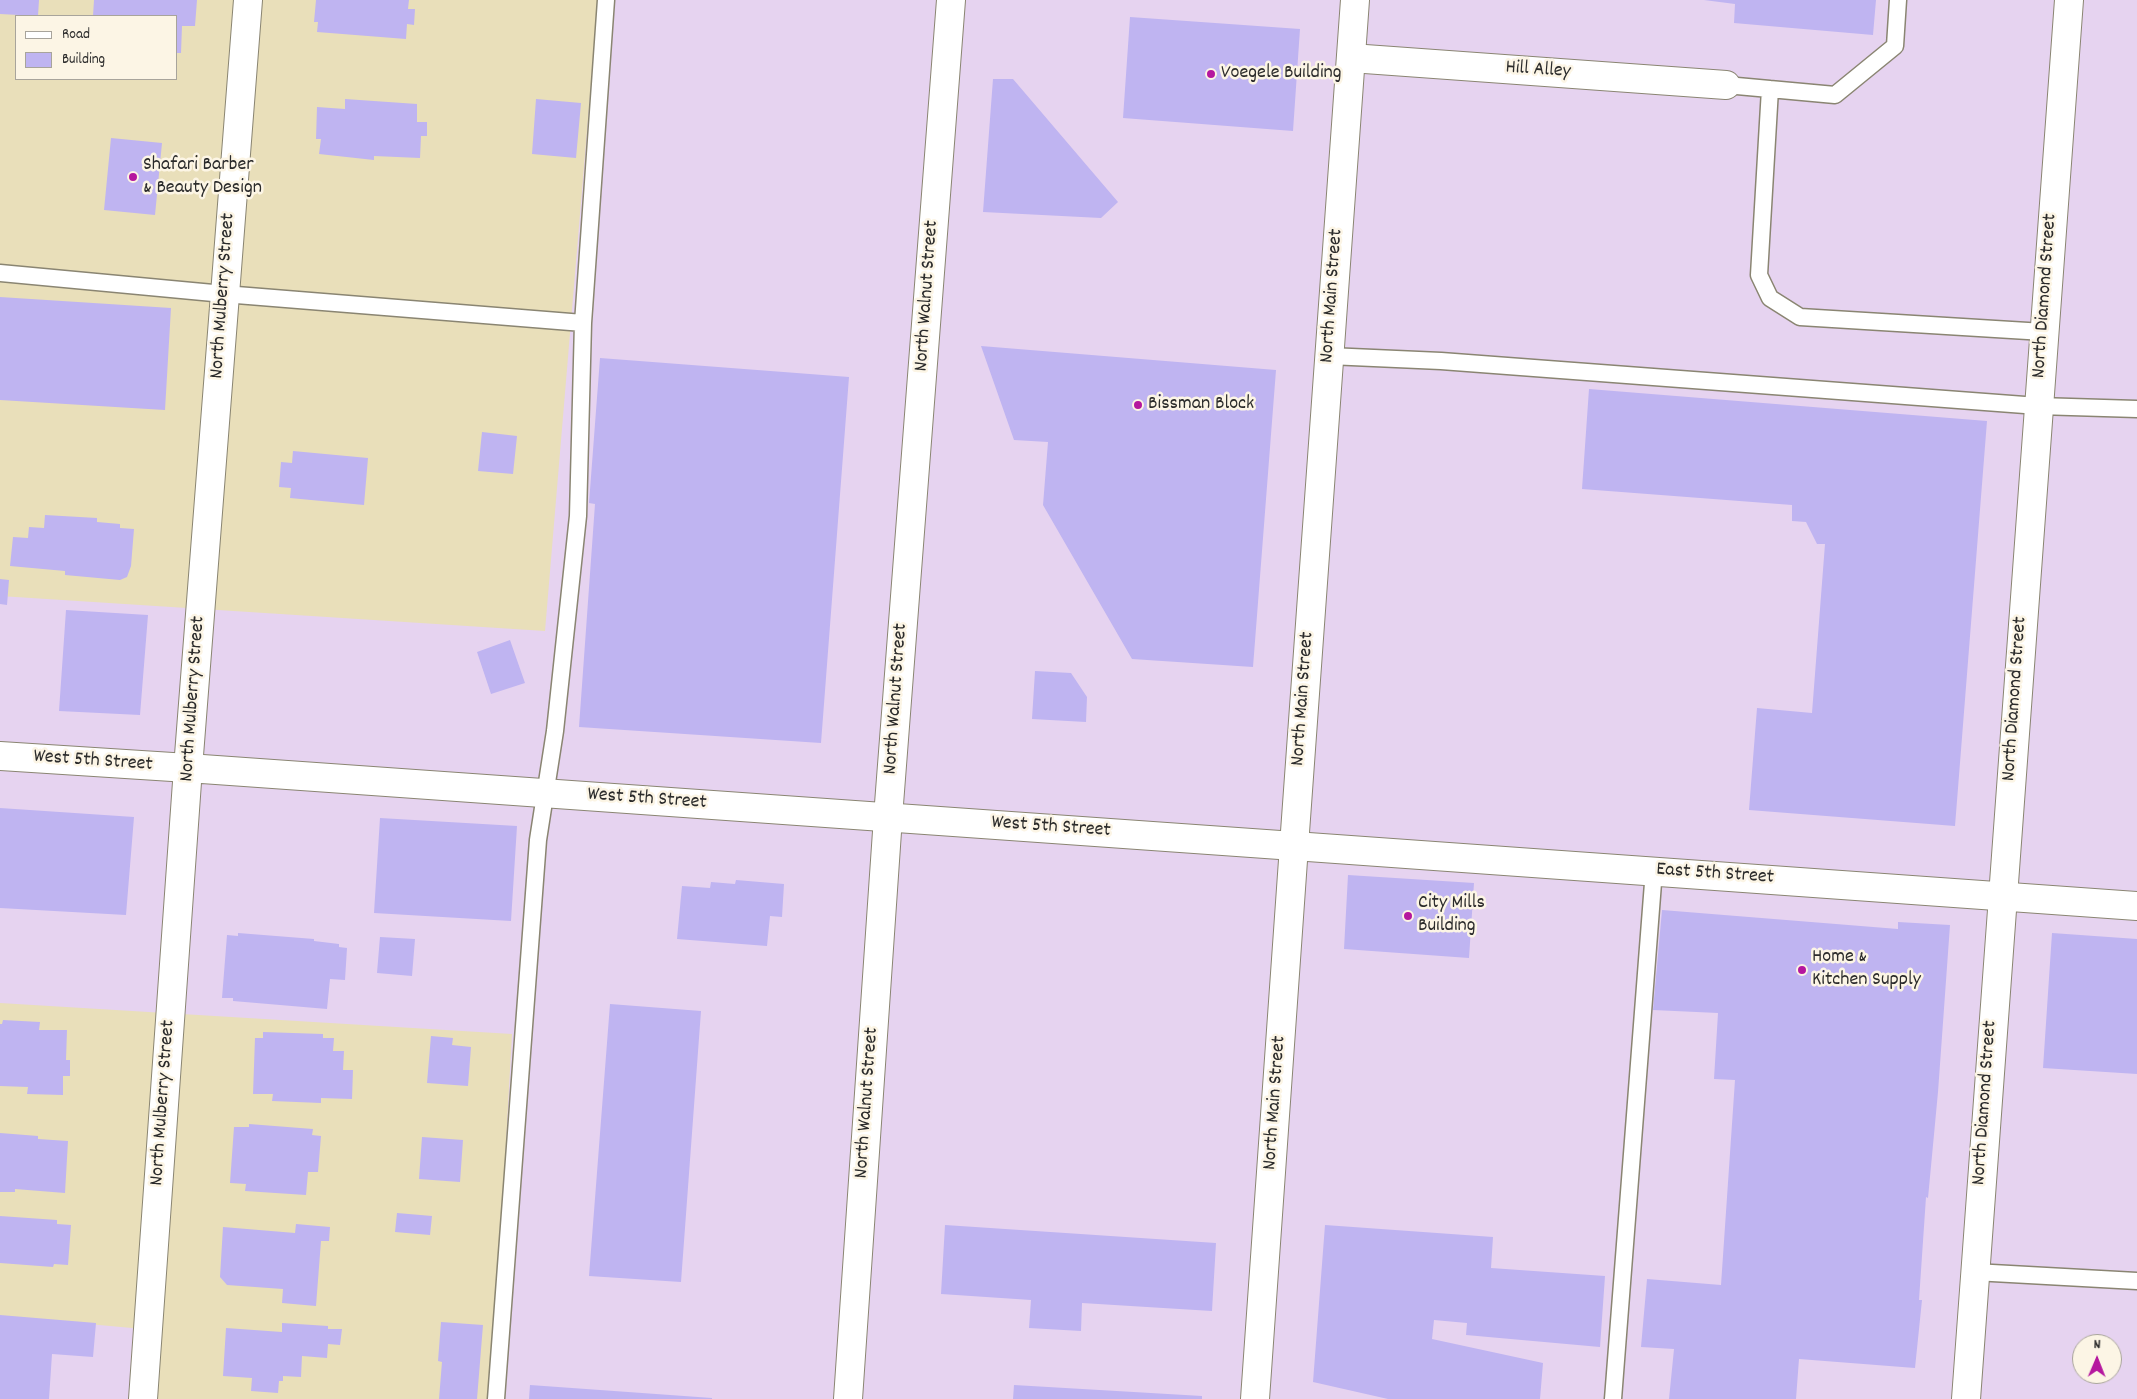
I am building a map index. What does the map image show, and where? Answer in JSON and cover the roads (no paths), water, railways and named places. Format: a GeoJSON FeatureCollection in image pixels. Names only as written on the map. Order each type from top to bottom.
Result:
{"type":"FeatureCollection","features":[{"type":"Feature","properties":{"kind":"main road","name":"North Mulberry Street"},"geometry":{"type":"LineString","coordinates":[[143,1399],[188,768],[248,0]]}},
{"type":"Feature","properties":{"kind":"main road","name":"North Walnut Street"},"geometry":{"type":"LineString","coordinates":[[848,1399],[888,817],[951,0]]}},
{"type":"Feature","properties":{"kind":"main road","name":"North Main Street"},"geometry":{"type":"LineString","coordinates":[[1255,1399],[1355,0]]}},
{"type":"Feature","properties":{"kind":"main road","name":"North Diamond Street"},"geometry":{"type":"LineString","coordinates":[[1966,1399],[2069,0]]}},
{"type":"Feature","properties":{"kind":"main road","name":"Hill Alley"},"geometry":{"type":"LineString","coordinates":[[1351,58],[1726,85]]}},
{"type":"Feature","properties":{"kind":"main road","name":"West 5th Street"},"geometry":{"type":"LineString","coordinates":[[0,756],[1294,846]]}},
{"type":"Feature","properties":{"kind":"main road","name":"East 5th Street"},"geometry":{"type":"LineString","coordinates":[[1294,846],[1654,870],[2137,906]]}},
{"type":"Feature","properties":{"kind":"lane"},"geometry":{"type":"LineString","coordinates":[[496,1399],[538,840],[555,731],[578,516],[583,323],[606,0]]}},
{"type":"Feature","properties":{"kind":"lane"},"geometry":{"type":"LineString","coordinates":[[1726,85],[1835,95],[1895,46],[1898,0]]}},
{"type":"Feature","properties":{"kind":"lane"},"geometry":{"type":"LineString","coordinates":[[1770,89],[1759,275],[1770,298],[1800,317],[2044,332]]}},
{"type":"Feature","properties":{"kind":"lane"},"geometry":{"type":"LineString","coordinates":[[0,273],[224,294],[583,323]]}},
{"type":"Feature","properties":{"kind":"lane"},"geometry":{"type":"LineString","coordinates":[[1329,356],[1461,363],[2038,406],[2137,409]]}},
{"type":"Feature","properties":{"kind":"lane"},"geometry":{"type":"LineString","coordinates":[[1614,1399],[1654,870]]}},
{"type":"Feature","properties":{"kind":"lane"},"geometry":{"type":"LineString","coordinates":[[1974,1272],[2137,1281]]}},
{"type":"Feature","properties":{"kind":"place","name":"Voegele Building"},"geometry":{"type":"Point","coordinates":[1211,74]}},
{"type":"Feature","properties":{"kind":"place","name":"Shafari Barber & Beauty Design"},"geometry":{"type":"Point","coordinates":[133,177]}},
{"type":"Feature","properties":{"kind":"place","name":"Bissman Block"},"geometry":{"type":"Point","coordinates":[1138,405]}},
{"type":"Feature","properties":{"kind":"place","name":"City Mills Building"},"geometry":{"type":"Point","coordinates":[1408,916]}},
{"type":"Feature","properties":{"kind":"place","name":"Home & Kitchen Supply"},"geometry":{"type":"Point","coordinates":[1802,970]}}]}
